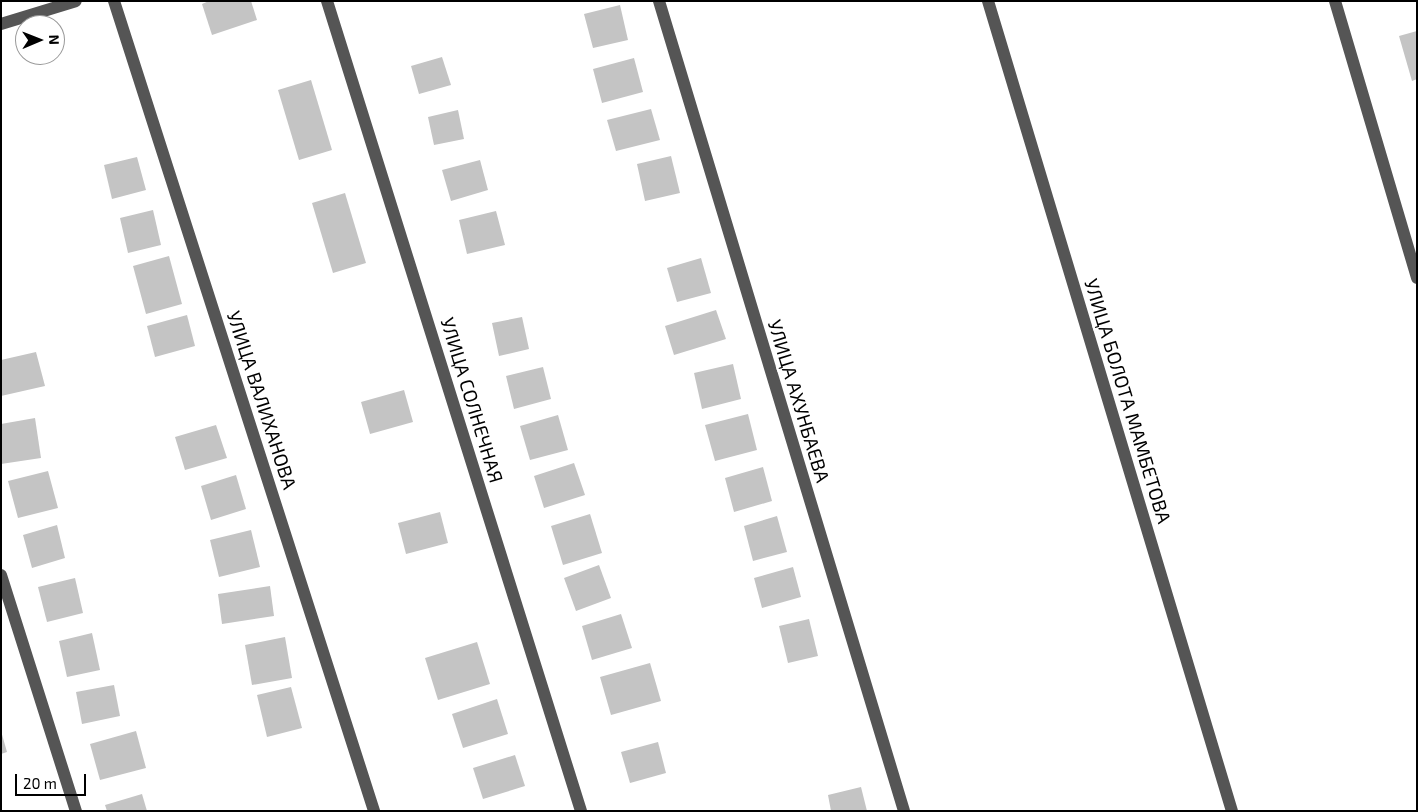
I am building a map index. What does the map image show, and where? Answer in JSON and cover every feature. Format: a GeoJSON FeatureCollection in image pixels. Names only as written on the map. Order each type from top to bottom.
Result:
{"type":"FeatureCollection","features":[{"type":"Feature","properties":{"kind":"street"},"geometry":{"type":"LineString","coordinates":[[1,24],[76,1]]}},
{"type":"Feature","properties":{"kind":"street","name":"УЛИЦА ВАЛИХАНОВА"},"geometry":{"type":"LineString","coordinates":[[114,1],[374,811]]}},
{"type":"Feature","properties":{"kind":"street","name":"УЛИЦА СОЛНЕЧНАЯ"},"geometry":{"type":"LineString","coordinates":[[327,1],[581,811]]}},
{"type":"Feature","properties":{"kind":"street","name":"УЛИЦА АХУНБАЕВА"},"geometry":{"type":"LineString","coordinates":[[659,1],[904,811]]}},
{"type":"Feature","properties":{"kind":"street","name":"УЛИЦА БОЛОТА МАМБЕТОВА"},"geometry":{"type":"LineString","coordinates":[[988,1],[1232,811]]}},
{"type":"Feature","properties":{"kind":"street"},"geometry":{"type":"LineString","coordinates":[[1335,1],[1417,278]]}},
{"type":"Feature","properties":{"kind":"street"},"geometry":{"type":"LineString","coordinates":[[1,575],[76,811]]}},
{"type":"Feature","properties":{"kind":"building"},"geometry":{"type":"Polygon","coordinates":[[[209,1],[251,1],[257,20],[212,35],[202,4],[209,1]]]}},
{"type":"Feature","properties":{"kind":"building"},"geometry":{"type":"Polygon","coordinates":[[[620,5],[628,40],[593,48],[584,14],[620,5]]]}},
{"type":"Feature","properties":{"kind":"building"},"geometry":{"type":"Polygon","coordinates":[[[1417,31],[1417,79],[1412,81],[1399,36],[1417,31]]]}},
{"type":"Feature","properties":{"kind":"building"},"geometry":{"type":"Polygon","coordinates":[[[442,57],[451,85],[419,94],[411,66],[442,57]]]}},
{"type":"Feature","properties":{"kind":"building"},"geometry":{"type":"Polygon","coordinates":[[[634,58],[643,92],[602,103],[593,69],[634,58]]]}},
{"type":"Feature","properties":{"kind":"building"},"geometry":{"type":"Polygon","coordinates":[[[311,80],[332,150],[299,160],[278,90],[311,80]]]}},
{"type":"Feature","properties":{"kind":"building"},"geometry":{"type":"Polygon","coordinates":[[[651,109],[660,140],[616,151],[607,120],[651,109]]]}},
{"type":"Feature","properties":{"kind":"building"},"geometry":{"type":"Polygon","coordinates":[[[458,110],[464,139],[434,145],[428,117],[458,110]]]}},
{"type":"Feature","properties":{"kind":"building"},"geometry":{"type":"Polygon","coordinates":[[[671,156],[680,193],[645,201],[637,164],[671,156]]]}},
{"type":"Feature","properties":{"kind":"building"},"geometry":{"type":"Polygon","coordinates":[[[137,157],[146,190],[112,199],[104,165],[137,157]]]}},
{"type":"Feature","properties":{"kind":"building"},"geometry":{"type":"Polygon","coordinates":[[[480,160],[488,190],[451,201],[442,170],[480,160]]]}},
{"type":"Feature","properties":{"kind":"building"},"geometry":{"type":"Polygon","coordinates":[[[345,193],[366,263],[333,273],[312,203],[345,193]]]}},
{"type":"Feature","properties":{"kind":"building"},"geometry":{"type":"Polygon","coordinates":[[[153,210],[161,245],[128,253],[120,218],[153,210]]]}},
{"type":"Feature","properties":{"kind":"building"},"geometry":{"type":"Polygon","coordinates":[[[496,211],[505,245],[467,254],[459,220],[496,211]]]}},
{"type":"Feature","properties":{"kind":"building"},"geometry":{"type":"Polygon","coordinates":[[[169,256],[182,304],[146,314],[133,266],[169,256]]]}},
{"type":"Feature","properties":{"kind":"building"},"geometry":{"type":"Polygon","coordinates":[[[701,258],[711,293],[677,302],[667,268],[701,258]]]}},
{"type":"Feature","properties":{"kind":"building"},"geometry":{"type":"Polygon","coordinates":[[[716,310],[726,339],[674,355],[665,326],[716,310]]]}},
{"type":"Feature","properties":{"kind":"building"},"geometry":{"type":"Polygon","coordinates":[[[187,315],[195,346],[155,357],[147,326],[187,315]]]}},
{"type":"Feature","properties":{"kind":"building"},"geometry":{"type":"Polygon","coordinates":[[[522,317],[529,349],[499,356],[492,323],[522,317]]]}},
{"type":"Feature","properties":{"kind":"building"},"geometry":{"type":"Polygon","coordinates":[[[36,352],[45,386],[1,396],[1,360],[36,352]]]}},
{"type":"Feature","properties":{"kind":"building"},"geometry":{"type":"Polygon","coordinates":[[[733,364],[741,399],[702,409],[694,373],[733,364]]]}},
{"type":"Feature","properties":{"kind":"building"},"geometry":{"type":"Polygon","coordinates":[[[543,367],[551,399],[514,409],[506,376],[543,367]]]}},
{"type":"Feature","properties":{"kind":"building"},"geometry":{"type":"Polygon","coordinates":[[[404,390],[413,422],[370,434],[361,402],[404,390]]]}},
{"type":"Feature","properties":{"kind":"building"},"geometry":{"type":"Polygon","coordinates":[[[748,414],[757,450],[715,461],[705,425],[748,414]]]}},
{"type":"Feature","properties":{"kind":"building"},"geometry":{"type":"Polygon","coordinates":[[[558,415],[568,450],[530,460],[520,426],[558,415]]]}},
{"type":"Feature","properties":{"kind":"building"},"geometry":{"type":"Polygon","coordinates":[[[35,418],[41,458],[1,464],[1,424],[35,418]]]}},
{"type":"Feature","properties":{"kind":"building"},"geometry":{"type":"Polygon","coordinates":[[[216,425],[227,458],[185,470],[175,437],[216,425]]]}},
{"type":"Feature","properties":{"kind":"building"},"geometry":{"type":"Polygon","coordinates":[[[574,463],[585,495],[544,508],[534,476],[574,463]]]}},
{"type":"Feature","properties":{"kind":"building"},"geometry":{"type":"Polygon","coordinates":[[[763,467],[772,501],[734,512],[725,478],[763,467]]]}},
{"type":"Feature","properties":{"kind":"building"},"geometry":{"type":"Polygon","coordinates":[[[48,471],[58,508],[18,518],[8,481],[48,471]]]}},
{"type":"Feature","properties":{"kind":"building"},"geometry":{"type":"Polygon","coordinates":[[[236,475],[246,509],[211,520],[201,486],[236,475]]]}},
{"type":"Feature","properties":{"kind":"building"},"geometry":{"type":"Polygon","coordinates":[[[440,512],[448,543],[406,554],[398,523],[440,512]]]}},
{"type":"Feature","properties":{"kind":"building"},"geometry":{"type":"Polygon","coordinates":[[[590,514],[602,553],[563,565],[551,526],[590,514]]]}},
{"type":"Feature","properties":{"kind":"building"},"geometry":{"type":"Polygon","coordinates":[[[777,516],[787,552],[753,561],[744,526],[777,516]]]}},
{"type":"Feature","properties":{"kind":"building"},"geometry":{"type":"Polygon","coordinates":[[[57,525],[65,558],[32,568],[23,535],[57,525]]]}},
{"type":"Feature","properties":{"kind":"building"},"geometry":{"type":"Polygon","coordinates":[[[251,530],[260,567],[219,577],[210,540],[251,530]]]}},
{"type":"Feature","properties":{"kind":"building"},"geometry":{"type":"Polygon","coordinates":[[[599,565],[611,598],[576,611],[564,578],[599,565]]]}},
{"type":"Feature","properties":{"kind":"building"},"geometry":{"type":"Polygon","coordinates":[[[793,567],[801,597],[762,608],[754,578],[793,567]]]}},
{"type":"Feature","properties":{"kind":"building"},"geometry":{"type":"Polygon","coordinates":[[[75,578],[83,613],[47,622],[38,587],[75,578]]]}},
{"type":"Feature","properties":{"kind":"building"},"geometry":{"type":"Polygon","coordinates":[[[270,586],[274,616],[222,624],[218,594],[270,586]]]}},
{"type":"Feature","properties":{"kind":"building"},"geometry":{"type":"Polygon","coordinates":[[[621,614],[632,648],[592,660],[582,626],[621,614]]]}},
{"type":"Feature","properties":{"kind":"building"},"geometry":{"type":"Polygon","coordinates":[[[809,619],[818,656],[788,663],[779,626],[809,619]]]}},
{"type":"Feature","properties":{"kind":"building"},"geometry":{"type":"Polygon","coordinates":[[[92,633],[100,670],[67,677],[59,641],[92,633]]]}},
{"type":"Feature","properties":{"kind":"building"},"geometry":{"type":"Polygon","coordinates":[[[285,637],[292,678],[252,685],[245,645],[285,637]]]}},
{"type":"Feature","properties":{"kind":"building"},"geometry":{"type":"Polygon","coordinates":[[[477,642],[490,684],[438,700],[425,658],[477,642]]]}},
{"type":"Feature","properties":{"kind":"building"},"geometry":{"type":"Polygon","coordinates":[[[650,663],[661,701],[611,715],[600,677],[650,663]]]}},
{"type":"Feature","properties":{"kind":"building"},"geometry":{"type":"Polygon","coordinates":[[[114,685],[120,716],[82,724],[76,692],[114,685]]]}},
{"type":"Feature","properties":{"kind":"building"},"geometry":{"type":"Polygon","coordinates":[[[291,687],[302,728],[267,737],[257,695],[291,687]]]}},
{"type":"Feature","properties":{"kind":"building"},"geometry":{"type":"Polygon","coordinates":[[[497,699],[508,734],[463,748],[452,714],[497,699]]]}},
{"type":"Feature","properties":{"kind":"building"},"geometry":{"type":"Polygon","coordinates":[[[1,731],[7,752],[1,754],[1,731]]]}},
{"type":"Feature","properties":{"kind":"building"},"geometry":{"type":"Polygon","coordinates":[[[136,731],[146,768],[100,780],[90,744],[136,731]]]}},
{"type":"Feature","properties":{"kind":"building"},"geometry":{"type":"Polygon","coordinates":[[[658,742],[666,773],[630,783],[621,752],[658,742]]]}},
{"type":"Feature","properties":{"kind":"building"},"geometry":{"type":"Polygon","coordinates":[[[515,755],[525,786],[483,799],[473,768],[515,755]]]}},
{"type":"Feature","properties":{"kind":"building"},"geometry":{"type":"Polygon","coordinates":[[[861,787],[867,811],[831,811],[828,795],[861,787]]]}},
{"type":"Feature","properties":{"kind":"building"},"geometry":{"type":"Polygon","coordinates":[[[142,794],[147,811],[107,811],[105,805],[142,794]]]}}]}
